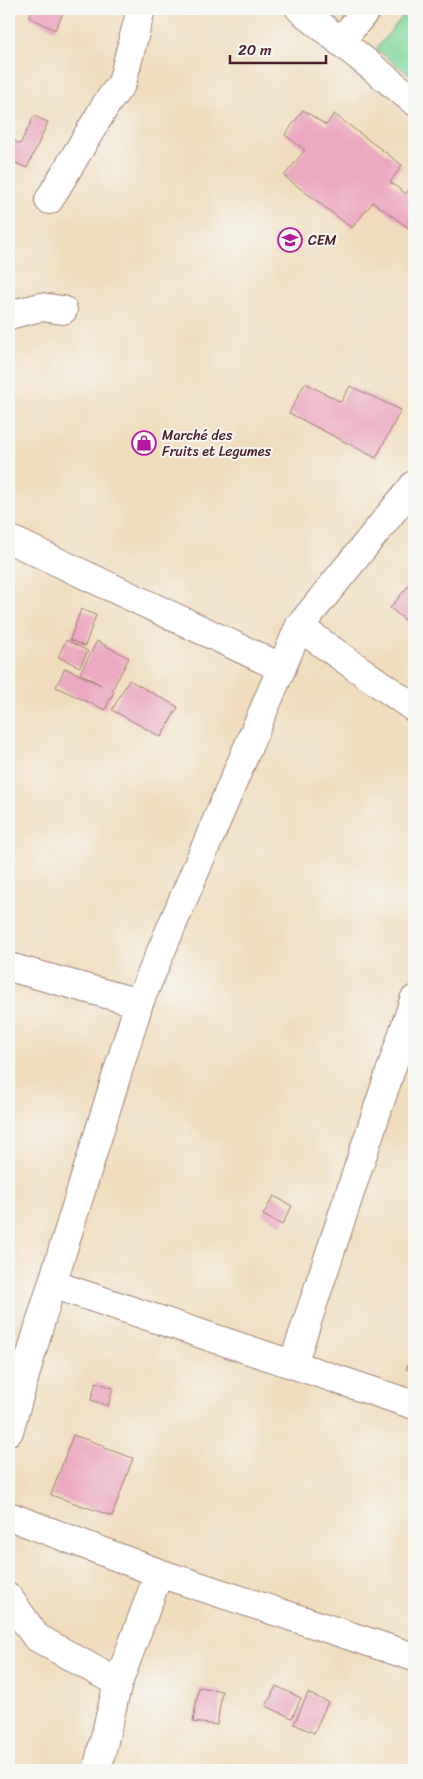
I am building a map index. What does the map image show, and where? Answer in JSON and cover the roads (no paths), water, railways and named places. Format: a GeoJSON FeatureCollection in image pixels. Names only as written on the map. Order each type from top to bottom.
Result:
{"type":"FeatureCollection","features":[{"type":"Feature","properties":{"kind":"street"},"geometry":{"type":"LineString","coordinates":[[49,200],[107,103],[122,83],[140,13],[139,9]]}},
{"type":"Feature","properties":{"kind":"street"},"geometry":{"type":"LineString","coordinates":[[300,9],[414,101]]}},
{"type":"Feature","properties":{"kind":"street"},"geometry":{"type":"LineString","coordinates":[[340,42],[367,9]]}},
{"type":"Feature","properties":{"kind":"street"},"geometry":{"type":"LineString","coordinates":[[9,315],[41,307],[63,310]]}},
{"type":"Feature","properties":{"kind":"street"},"geometry":{"type":"LineString","coordinates":[[9,1432],[52,1284],[139,1003],[299,627],[414,485]]}},
{"type":"Feature","properties":{"kind":"street"},"geometry":{"type":"LineString","coordinates":[[12,547],[282,668]]}},
{"type":"Feature","properties":{"kind":"street"},"geometry":{"type":"LineString","coordinates":[[299,627],[414,708]]}},
{"type":"Feature","properties":{"kind":"street"},"geometry":{"type":"LineString","coordinates":[[9,966],[139,1003]]}},
{"type":"Feature","properties":{"kind":"street"},"geometry":{"type":"LineString","coordinates":[[293,1364],[409,1032],[414,1000]]}},
{"type":"Feature","properties":{"kind":"street"},"geometry":{"type":"LineString","coordinates":[[52,1284],[414,1405]]}},
{"type":"Feature","properties":{"kind":"street"},"geometry":{"type":"LineString","coordinates":[[9,1516],[159,1572],[414,1657]]}},
{"type":"Feature","properties":{"kind":"street"},"geometry":{"type":"LineString","coordinates":[[97,1770],[118,1683],[159,1572]]}},
{"type":"Feature","properties":{"kind":"street"},"geometry":{"type":"LineString","coordinates":[[9,1598],[36,1637],[118,1683]]}},
{"type":"Feature","properties":{"kind":"place","name":"CEM"},"geometry":{"type":"Point","coordinates":[290,240]}},
{"type":"Feature","properties":{"kind":"place","name":"Marché des Fruits et Legumes"},"geometry":{"type":"Point","coordinates":[144,443]}}]}
